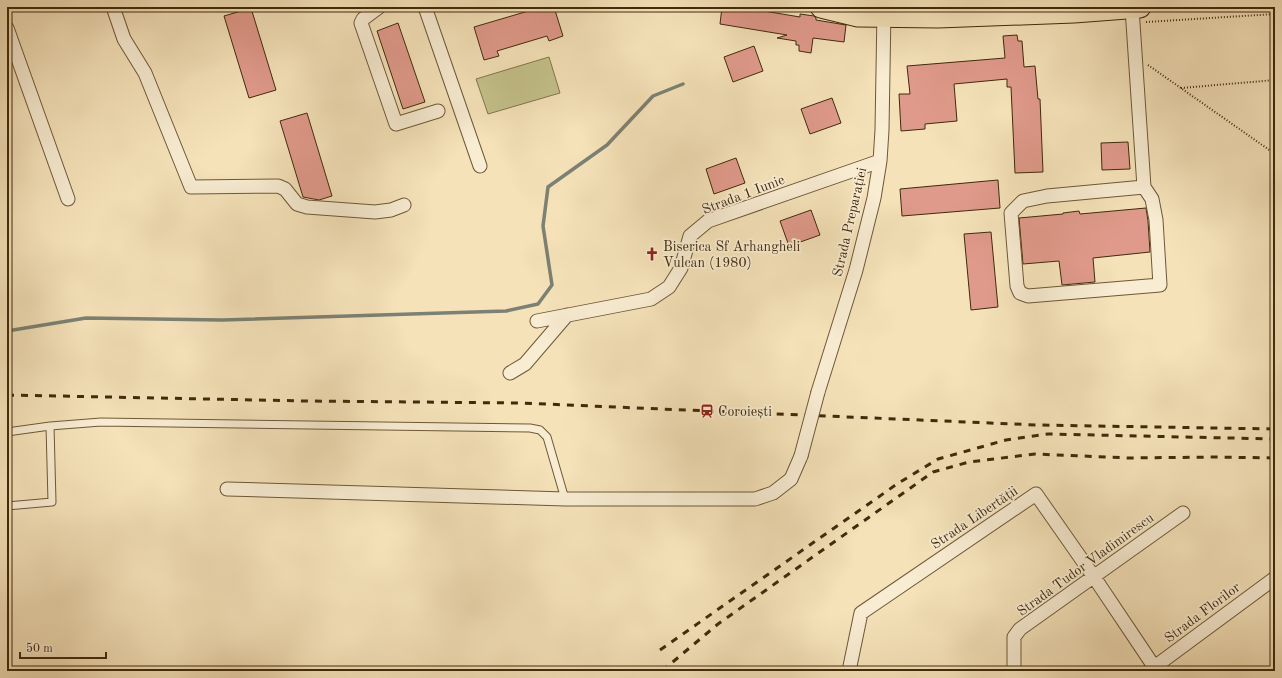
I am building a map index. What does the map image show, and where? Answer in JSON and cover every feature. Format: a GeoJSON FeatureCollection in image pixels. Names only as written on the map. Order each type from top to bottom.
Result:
{"type":"FeatureCollection","features":[{"type":"Feature","properties":{"kind":"main road"},"geometry":{"type":"LineString","coordinates":[[821,7],[858,16],[884,12],[938,17],[1074,12],[1135,13]]}},
{"type":"Feature","properties":{"kind":"street"},"geometry":{"type":"LineString","coordinates":[[113,7],[124,39],[145,73],[191,188],[278,186],[285,189],[297,204],[307,207],[375,212],[391,210],[404,205]]}},
{"type":"Feature","properties":{"kind":"street"},"geometry":{"type":"LineString","coordinates":[[379,7],[363,19],[361,24],[396,124],[438,111]]}},
{"type":"Feature","properties":{"kind":"street"},"geometry":{"type":"LineString","coordinates":[[425,7],[480,166]]}},
{"type":"Feature","properties":{"kind":"street","name":"Strada Preparației"},"geometry":{"type":"LineString","coordinates":[[227,489],[565,499],[755,499],[773,493],[791,479],[801,456],[818,392],[856,270],[874,198],[880,161],[882,130],[884,12]]}},
{"type":"Feature","properties":{"kind":"street"},"geometry":{"type":"LineString","coordinates":[[1135,13],[1135,57],[1144,187],[1152,198],[1155,213],[1160,285],[1028,296],[1020,293],[1017,286],[1011,213],[1023,201],[1047,196],[1144,187]]}},
{"type":"Feature","properties":{"kind":"street"},"geometry":{"type":"LineString","coordinates":[[7,28],[68,199]]}},
{"type":"Feature","properties":{"kind":"street","name":"Strada 1 Iunie"},"geometry":{"type":"LineString","coordinates":[[537,320],[651,299],[669,288],[681,268],[690,236],[708,221],[880,161]]}},
{"type":"Feature","properties":{"kind":"street"},"geometry":{"type":"LineString","coordinates":[[510,374],[525,364],[567,315]]}},
{"type":"Feature","properties":{"kind":"street","name":"Strada Libertății"},"geometry":{"type":"LineString","coordinates":[[849,671],[861,613],[1036,494],[1094,577],[1153,670]]}},
{"type":"Feature","properties":{"kind":"street","name":"Strada Tudor Vladimirescu"},"geometry":{"type":"LineString","coordinates":[[1014,671],[1014,637],[1020,629],[1183,513]]}},
{"type":"Feature","properties":{"kind":"street","name":"Strada Florilor"},"geometry":{"type":"LineString","coordinates":[[1153,670],[1275,578]]}},
{"type":"Feature","properties":{"kind":"lane"},"geometry":{"type":"LineString","coordinates":[[7,432],[50,426],[101,422],[530,428],[540,430],[547,437],[565,499]]}},
{"type":"Feature","properties":{"kind":"lane"},"geometry":{"type":"LineString","coordinates":[[7,506],[52,502],[50,426]]}},
{"type":"Feature","properties":{"kind":"path"},"geometry":{"type":"LineString","coordinates":[[1135,13],[1274,14],[1275,80],[1180,88]]}},
{"type":"Feature","properties":{"kind":"path"},"geometry":{"type":"LineString","coordinates":[[1135,57],[1275,154]]}},
{"type":"Feature","properties":{"kind":"shaded area"},"geometry":{"type":"Polygon","coordinates":[[[549,57],[560,93],[488,114],[476,79],[549,57]]]}},
{"type":"Feature","properties":{"kind":"building"},"geometry":{"type":"Polygon","coordinates":[[[542,7],[554,7],[563,36],[549,41],[547,36],[497,51],[499,56],[484,60],[474,27],[542,7]]]}},
{"type":"Feature","properties":{"kind":"building"},"geometry":{"type":"Polygon","coordinates":[[[722,7],[758,7],[758,10],[800,17],[800,14],[814,16],[816,20],[846,25],[844,42],[813,38],[811,53],[799,51],[799,45],[796,45],[796,41],[777,38],[787,35],[720,24],[722,7]]]}},
{"type":"Feature","properties":{"kind":"building"},"geometry":{"type":"Polygon","coordinates":[[[251,8],[276,90],[249,98],[224,16],[251,8]]]}},
{"type":"Feature","properties":{"kind":"building"},"geometry":{"type":"Polygon","coordinates":[[[398,23],[425,102],[403,109],[377,31],[398,23]]]}},
{"type":"Feature","properties":{"kind":"building"},"geometry":{"type":"Polygon","coordinates":[[[1017,35],[1018,41],[1022,41],[1024,67],[1035,66],[1038,99],[1040,99],[1043,172],[1015,173],[1011,87],[1007,87],[1007,79],[954,84],[957,121],[925,124],[925,129],[901,131],[899,94],[910,94],[907,66],[1005,58],[1003,36],[1017,35]]]}},
{"type":"Feature","properties":{"kind":"building"},"geometry":{"type":"Polygon","coordinates":[[[754,46],[763,71],[733,82],[724,57],[754,46]]]}},
{"type":"Feature","properties":{"kind":"building"},"geometry":{"type":"Polygon","coordinates":[[[832,98],[841,123],[810,134],[801,109],[832,98]]]}},
{"type":"Feature","properties":{"kind":"building"},"geometry":{"type":"Polygon","coordinates":[[[307,113],[332,196],[319,200],[303,197],[280,121],[307,113]]]}},
{"type":"Feature","properties":{"kind":"building"},"geometry":{"type":"Polygon","coordinates":[[[1128,142],[1130,169],[1102,170],[1101,143],[1128,142]]]}},
{"type":"Feature","properties":{"kind":"building"},"geometry":{"type":"Polygon","coordinates":[[[736,158],[745,183],[714,194],[706,169],[736,158]]]}},
{"type":"Feature","properties":{"kind":"building"},"geometry":{"type":"Polygon","coordinates":[[[998,180],[1000,208],[902,216],[900,189],[998,180]]]}},
{"type":"Feature","properties":{"kind":"building"},"geometry":{"type":"Polygon","coordinates":[[[1146,208],[1150,252],[1093,258],[1095,282],[1062,285],[1059,261],[1023,264],[1019,218],[1079,211],[1080,214],[1146,208]]]}},
{"type":"Feature","properties":{"kind":"building"},"geometry":{"type":"Polygon","coordinates":[[[811,210],[820,235],[789,246],[780,221],[811,210]]]}},
{"type":"Feature","properties":{"kind":"building"},"geometry":{"type":"Polygon","coordinates":[[[991,232],[998,307],[971,310],[964,234],[991,232]]]}},
{"type":"Feature","properties":{"kind":"waterway"},"geometry":{"type":"LineString","coordinates":[[7,331],[86,318],[222,320],[506,311],[538,304],[552,285],[543,226],[548,187],[607,145],[653,96],[683,84]]}},
{"type":"Feature","properties":{"kind":"railway"},"geometry":{"type":"LineString","coordinates":[[7,395],[307,401],[521,403],[1037,425],[1275,429]]}},
{"type":"Feature","properties":{"kind":"railway"},"geometry":{"type":"LineString","coordinates":[[660,650],[897,484],[938,459],[1006,440],[1048,434],[1275,439]]}},
{"type":"Feature","properties":{"kind":"railway"},"geometry":{"type":"LineString","coordinates":[[662,671],[718,624],[933,472],[969,462],[1035,454],[1129,458],[1275,458]]}},
{"type":"Feature","properties":{"kind":"place","name":"Biserica Sf Arhangheli Vulcan (1980)"},"geometry":{"type":"Point","coordinates":[652,254]}},
{"type":"Feature","properties":{"kind":"place","name":"Coroiești"},"geometry":{"type":"Point","coordinates":[707,411]}}]}
